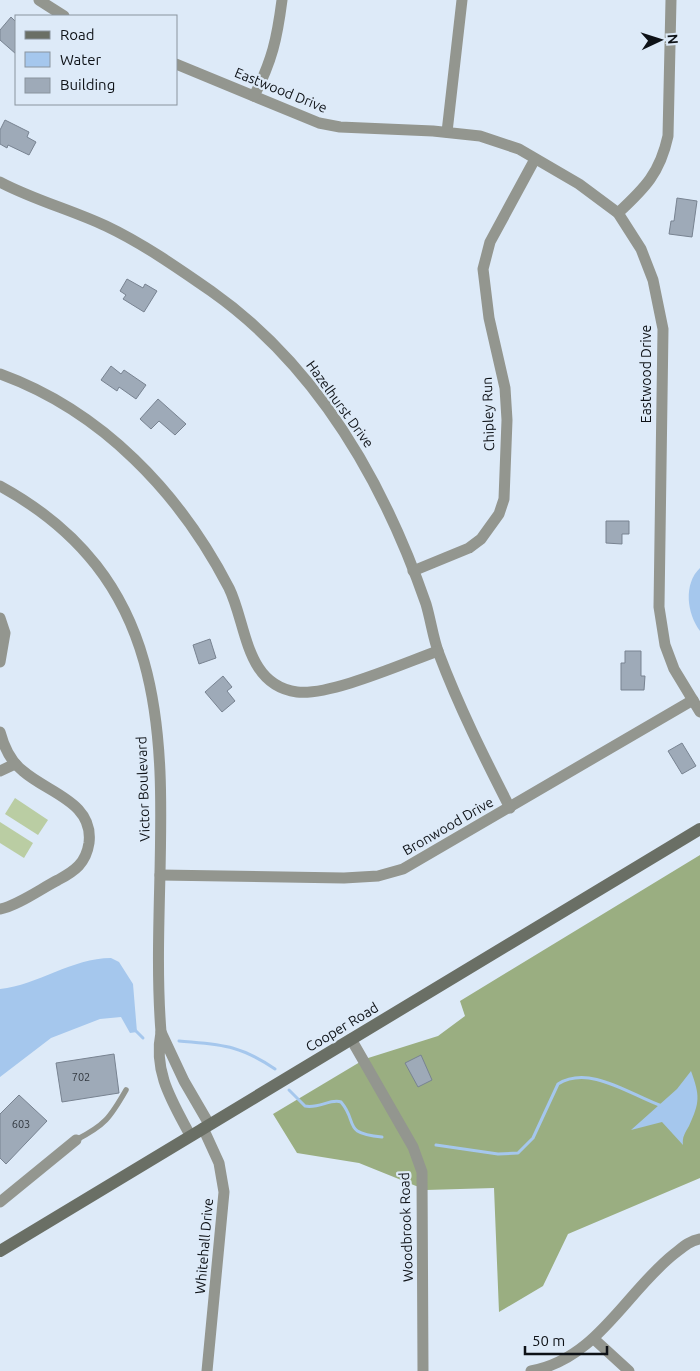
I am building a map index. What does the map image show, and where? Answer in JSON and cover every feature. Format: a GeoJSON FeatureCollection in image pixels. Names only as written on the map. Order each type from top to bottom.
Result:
{"type":"FeatureCollection","features":[{"type":"Feature","properties":{"kind":"street"},"geometry":{"type":"LineString","coordinates":[[39,0],[62,15]]}},
{"type":"Feature","properties":{"kind":"street"},"geometry":{"type":"LineString","coordinates":[[254,96],[270,66],[277,39],[282,0]]}},
{"type":"Feature","properties":{"kind":"street"},"geometry":{"type":"LineString","coordinates":[[448,132],[462,0]]}},
{"type":"Feature","properties":{"kind":"street"},"geometry":{"type":"LineString","coordinates":[[618,213],[645,188],[656,172],[664,153],[668,136],[671,0]]}},
{"type":"Feature","properties":{"kind":"street","name":"Eastwood Drive"},"geometry":{"type":"LineString","coordinates":[[178,65],[303,118],[340,127],[448,132],[480,136],[519,149],[579,184],[618,213],[641,249],[653,280],[663,329],[659,607],[665,645],[674,669],[700,712]]}},
{"type":"Feature","properties":{"kind":"street","name":"Chipley Run"},"geometry":{"type":"LineString","coordinates":[[413,571],[469,548],[482,540],[499,514],[504,498],[507,420],[505,388],[489,318],[483,269],[490,242],[534,158]]}},
{"type":"Feature","properties":{"kind":"street","name":"Hazelhurst Drive"},"geometry":{"type":"LineString","coordinates":[[0,182],[125,236],[212,292],[258,329],[287,358],[334,416],[363,462],[384,501],[426,606],[438,651],[464,718],[510,808]]}},
{"type":"Feature","properties":{"kind":"street"},"geometry":{"type":"LineString","coordinates":[[0,374],[68,407],[107,434],[132,456],[181,510],[199,536],[229,590],[252,658],[260,671],[270,681],[296,692],[313,692],[332,688],[438,651]]}},
{"type":"Feature","properties":{"kind":"street","name":"Victor Boulevard"},"geometry":{"type":"LineString","coordinates":[[0,486],[45,514],[89,556],[109,580],[135,630],[151,687],[160,758],[161,1032],[158,1050],[162,1075],[169,1095],[190,1135]]}},
{"type":"Feature","properties":{"kind":"street"},"geometry":{"type":"LineString","coordinates":[[0,618],[5,633],[0,662]]}},
{"type":"Feature","properties":{"kind":"street","name":"Bronwood Drive"},"geometry":{"type":"LineString","coordinates":[[160,875],[344,878],[378,876],[403,870],[693,700]]}},
{"type":"Feature","properties":{"kind":"street"},"geometry":{"type":"LineString","coordinates":[[0,732],[5,748],[15,764],[76,806],[86,820],[89,840],[86,855],[74,871],[0,909]]}},
{"type":"Feature","properties":{"kind":"street"},"geometry":{"type":"LineString","coordinates":[[0,771],[15,764]]}},
{"type":"Feature","properties":{"kind":"street","name":"Cooper Road"},"geometry":{"type":"LineString","coordinates":[[0,1251],[700,829]]}},
{"type":"Feature","properties":{"kind":"street","name":"Victor Boulevard"},"geometry":{"type":"LineString","coordinates":[[161,1032],[206,1126]]}},
{"type":"Feature","properties":{"kind":"street","name":"Woodbrook Road"},"geometry":{"type":"LineString","coordinates":[[351,1039],[413,1147],[422,1172],[423,1371]]}},
{"type":"Feature","properties":{"kind":"street","name":"Whitehall Drive"},"geometry":{"type":"LineString","coordinates":[[206,1126],[219,1163],[224,1192],[207,1371]]}},
{"type":"Feature","properties":{"kind":"street"},"geometry":{"type":"LineString","coordinates":[[0,1202],[76,1140]]}},
{"type":"Feature","properties":{"kind":"street"},"geometry":{"type":"LineString","coordinates":[[531,1371],[542,1369],[566,1357],[594,1339],[659,1266],[691,1241],[700,1240]]}},
{"type":"Feature","properties":{"kind":"street"},"geometry":{"type":"LineString","coordinates":[[594,1339],[629,1371]]}},
{"type":"Feature","properties":{"kind":"lane"},"geometry":{"type":"LineString","coordinates":[[76,1140],[99,1129],[110,1118],[126,1090]]}},
{"type":"Feature","properties":{"kind":"green space"},"geometry":{"type":"Polygon","coordinates":[[[15,798],[48,820],[38,835],[5,814],[15,798]]]}},
{"type":"Feature","properties":{"kind":"green space"},"geometry":{"type":"Polygon","coordinates":[[[0,822],[33,843],[24,858],[0,843],[0,822]]]}},
{"type":"Feature","properties":{"kind":"green space"},"geometry":{"type":"Polygon","coordinates":[[[700,855],[700,1178],[568,1234],[543,1286],[499,1312],[494,1188],[426,1190],[359,1163],[297,1153],[273,1114],[365,1059],[438,1036],[465,1016],[460,1001],[700,855]]]}},
{"type":"Feature","properties":{"kind":"water"},"geometry":{"type":"Polygon","coordinates":[[[700,568],[700,631],[692,616],[689,590],[691,582],[700,568]]]}},
{"type":"Feature","properties":{"kind":"water"},"geometry":{"type":"Polygon","coordinates":[[[111,958],[119,962],[133,984],[137,1032],[130,1033],[121,1017],[100,1019],[51,1038],[0,1077],[0,989],[14,987],[83,962],[111,958]]]}},
{"type":"Feature","properties":{"kind":"water"},"geometry":{"type":"Polygon","coordinates":[[[691,1071],[698,1099],[695,1111],[683,1137],[683,1145],[662,1122],[631,1130],[677,1089],[691,1071]]]}},
{"type":"Feature","properties":{"kind":"building"},"geometry":{"type":"Polygon","coordinates":[[[11,17],[15,21],[15,53],[0,40],[0,30],[11,17]]]}},
{"type":"Feature","properties":{"kind":"building"},"geometry":{"type":"Polygon","coordinates":[[[5,120],[29,132],[27,137],[36,142],[29,155],[8,145],[7,148],[0,144],[0,130],[5,120]]]}},
{"type":"Feature","properties":{"kind":"building"},"geometry":{"type":"Polygon","coordinates":[[[677,198],[697,201],[692,237],[669,234],[671,221],[674,221],[677,198]]]}},
{"type":"Feature","properties":{"kind":"building"},"geometry":{"type":"Polygon","coordinates":[[[127,279],[143,288],[145,284],[157,291],[144,312],[123,299],[126,295],[120,291],[127,279]]]}},
{"type":"Feature","properties":{"kind":"building"},"geometry":{"type":"Polygon","coordinates":[[[111,366],[121,374],[124,370],[146,385],[136,399],[119,387],[117,391],[101,380],[111,366]]]}},
{"type":"Feature","properties":{"kind":"building"},"geometry":{"type":"Polygon","coordinates":[[[158,399],[186,424],[175,435],[159,421],[151,429],[140,419],[158,399]]]}},
{"type":"Feature","properties":{"kind":"building"},"geometry":{"type":"Polygon","coordinates":[[[606,521],[629,521],[629,534],[622,534],[622,544],[606,543],[606,521]]]}},
{"type":"Feature","properties":{"kind":"building"},"geometry":{"type":"Polygon","coordinates":[[[210,639],[216,658],[199,664],[193,645],[210,639]]]}},
{"type":"Feature","properties":{"kind":"building"},"geometry":{"type":"Polygon","coordinates":[[[625,651],[641,651],[641,676],[645,676],[644,690],[621,690],[621,663],[625,663],[625,651]]]}},
{"type":"Feature","properties":{"kind":"building"},"geometry":{"type":"Polygon","coordinates":[[[223,676],[232,687],[227,691],[235,701],[222,712],[205,692],[223,676]]]}},
{"type":"Feature","properties":{"kind":"building"},"geometry":{"type":"Polygon","coordinates":[[[682,743],[696,766],[682,774],[668,751],[682,743]]]}},
{"type":"Feature","properties":{"kind":"building"},"geometry":{"type":"Polygon","coordinates":[[[114,1054],[119,1093],[62,1102],[56,1063],[114,1054]]]}},
{"type":"Feature","properties":{"kind":"building"},"geometry":{"type":"Polygon","coordinates":[[[421,1055],[432,1080],[418,1087],[405,1063],[421,1055]]]}},
{"type":"Feature","properties":{"kind":"building"},"geometry":{"type":"Polygon","coordinates":[[[19,1095],[47,1121],[6,1164],[0,1158],[0,1114],[19,1095]]]}},
{"type":"Feature","properties":{"kind":"waterway"},"geometry":{"type":"LineString","coordinates":[[134,1029],[143,1038]]}},
{"type":"Feature","properties":{"kind":"waterway"},"geometry":{"type":"LineString","coordinates":[[179,1041],[229,1047],[250,1055],[275,1069]]}},
{"type":"Feature","properties":{"kind":"waterway"},"geometry":{"type":"LineString","coordinates":[[436,1145],[498,1154],[518,1153],[533,1138],[558,1084],[570,1079],[584,1078],[611,1084],[662,1106]]}},
{"type":"Feature","properties":{"kind":"waterway"},"geometry":{"type":"LineString","coordinates":[[289,1090],[305,1106],[310,1107],[333,1101],[341,1102],[356,1130],[361,1133],[382,1137]]}}]}
